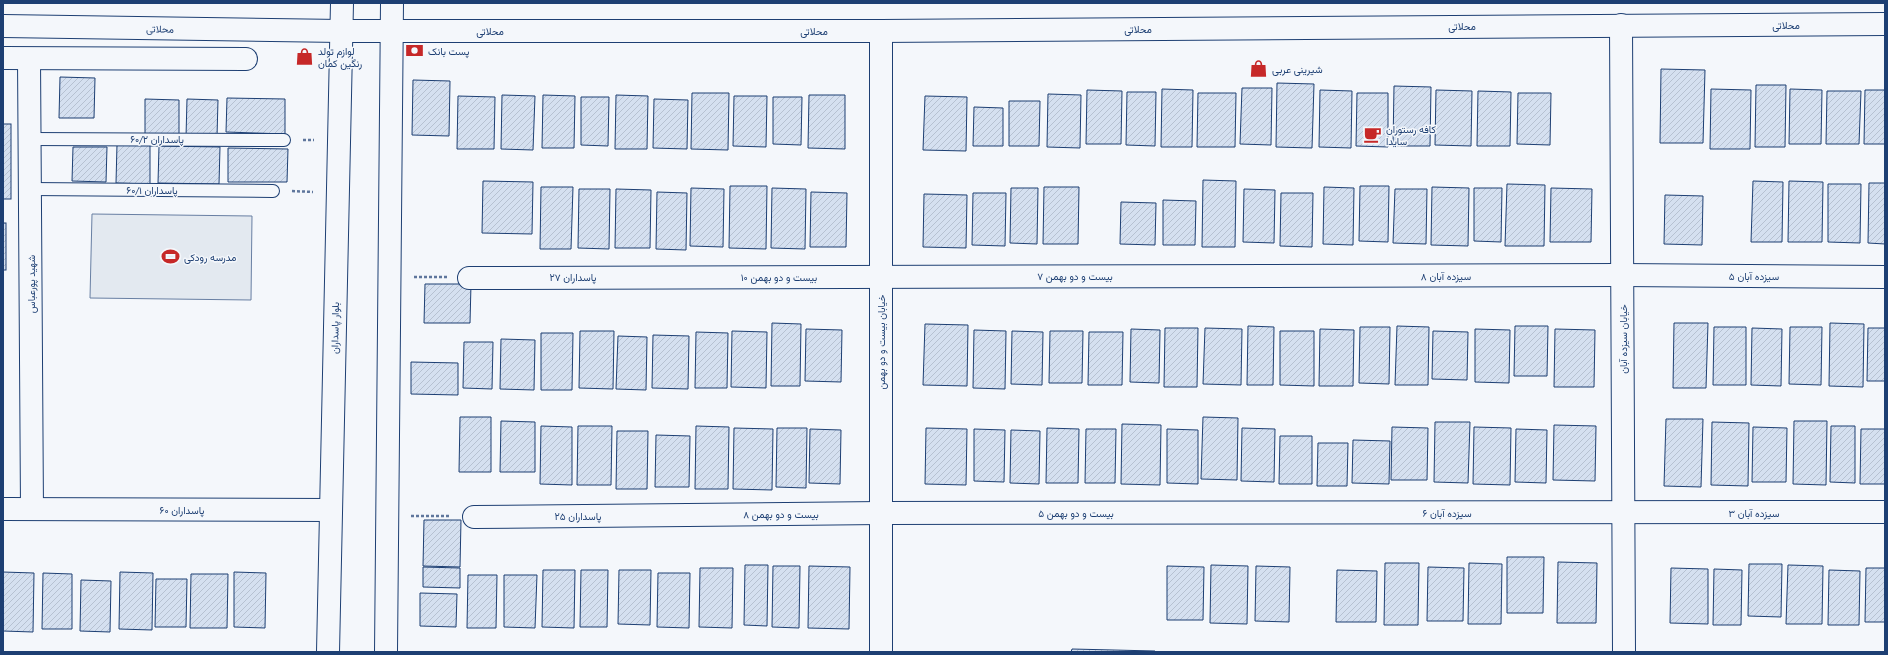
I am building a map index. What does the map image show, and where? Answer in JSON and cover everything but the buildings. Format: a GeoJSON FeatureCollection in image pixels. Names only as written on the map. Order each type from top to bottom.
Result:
{"type":"FeatureCollection","features":[{"type":"Feature","properties":{"kind":"street","name":"بلوار پاسداران"},"geometry":{"type":"LineString","coordinates":[[328,652],[342,3]]}},
{"type":"Feature","properties":{"kind":"street"},"geometry":{"type":"LineString","coordinates":[[386,652],[392,3]]}},
{"type":"Feature","properties":{"kind":"street","name":"محلاتی"},"geometry":{"type":"LineString","coordinates":[[3,26],[341,32],[881,31],[1885,24]]}},
{"type":"Feature","properties":{"kind":"street","name":"خیابان سیزده آبان"},"geometry":{"type":"LineString","coordinates":[[1621,25],[1624,652]]}},
{"type":"Feature","properties":{"kind":"street","name":"خیابان بیست و دو بهمن"},"geometry":{"type":"LineString","coordinates":[[881,31],[881,652]]}},
{"type":"Feature","properties":{"kind":"street"},"geometry":{"type":"LineString","coordinates":[[3,58],[246,59]]}},
{"type":"Feature","properties":{"kind":"street","name":"شهید پورعباس"},"geometry":{"type":"LineString","coordinates":[[29,59],[32,509]]}},
{"type":"Feature","properties":{"kind":"street","name":"سیزده آبان ۸"},"geometry":{"type":"LineString","coordinates":[[1270,276],[1622,275]]}},
{"type":"Feature","properties":{"kind":"street","name":"سیزده آبان ۵"},"geometry":{"type":"LineString","coordinates":[[1622,275],[1885,277]]}},
{"type":"Feature","properties":{"kind":"street","name":"بیست و دو بهمن ۷"},"geometry":{"type":"LineString","coordinates":[[881,276],[1270,276]]}},
{"type":"Feature","properties":{"kind":"street","name":"بیست و دو بهمن ۱۰"},"geometry":{"type":"LineString","coordinates":[[678,277],[881,276]]}},
{"type":"Feature","properties":{"kind":"street","name":"پاسداران ۲۷"},"geometry":{"type":"LineString","coordinates":[[468,278],[678,277]]}},
{"type":"Feature","properties":{"kind":"street","name":"پاسداران ۶۰"},"geometry":{"type":"LineString","coordinates":[[3,509],[331,510]]}},
{"type":"Feature","properties":{"kind":"street","name":"سیزده آبان ۳"},"geometry":{"type":"LineString","coordinates":[[1624,513],[1885,512]]}},
{"type":"Feature","properties":{"kind":"street","name":"بیست و دو بهمن ۵"},"geometry":{"type":"LineString","coordinates":[[881,513],[1270,513]]}},
{"type":"Feature","properties":{"kind":"street","name":"بیست و دو بهمن ۸"},"geometry":{"type":"LineString","coordinates":[[681,515],[881,513]]}},
{"type":"Feature","properties":{"kind":"street","name":"سیزده آبان ۶"},"geometry":{"type":"LineString","coordinates":[[1270,513],[1624,513]]}},
{"type":"Feature","properties":{"kind":"street","name":"پاسداران ۲۵"},"geometry":{"type":"LineString","coordinates":[[474,517],[681,515]]}},
{"type":"Feature","properties":{"kind":"lane","name":"پاسداران ۶۰/۲"},"geometry":{"type":"LineString","coordinates":[[30,139],[284,140]]}},
{"type":"Feature","properties":{"kind":"lane","name":"پاسداران ۶۰/۱"},"geometry":{"type":"LineString","coordinates":[[30,189],[273,190]]}},
{"type":"Feature","properties":{"kind":"path"},"geometry":{"type":"LineString","coordinates":[[284,140],[339,141]]}},
{"type":"Feature","properties":{"kind":"path"},"geometry":{"type":"LineString","coordinates":[[273,190],[338,193]]}},
{"type":"Feature","properties":{"kind":"path"},"geometry":{"type":"LineString","coordinates":[[389,276],[468,278]]}},
{"type":"Feature","properties":{"kind":"path"},"geometry":{"type":"LineString","coordinates":[[387,515],[474,517]]}},
{"type":"Feature","properties":{"kind":"shaded area","name":"مدرسه رودکی"},"geometry":{"type":"Polygon","coordinates":[[[92,214],[252,216],[251,300],[90,298],[92,214]]]}},
{"type":"Feature","properties":{"kind":"place","name":"پست بانک"},"geometry":{"type":"Point","coordinates":[415,51]}},
{"type":"Feature","properties":{"kind":"place","name":"لوازم تولد رنگین کمان"},"geometry":{"type":"Point","coordinates":[305,57]}},
{"type":"Feature","properties":{"kind":"place","name":"شیرینی عربی"},"geometry":{"type":"Point","coordinates":[1259,69]}},
{"type":"Feature","properties":{"kind":"place","name":"کافه رستوران سایدا"},"geometry":{"type":"Point","coordinates":[1373,135]}},
{"type":"Feature","properties":{"kind":"place","name":"مدرسه رودکی"},"geometry":{"type":"Point","coordinates":[171,257]}}]}
